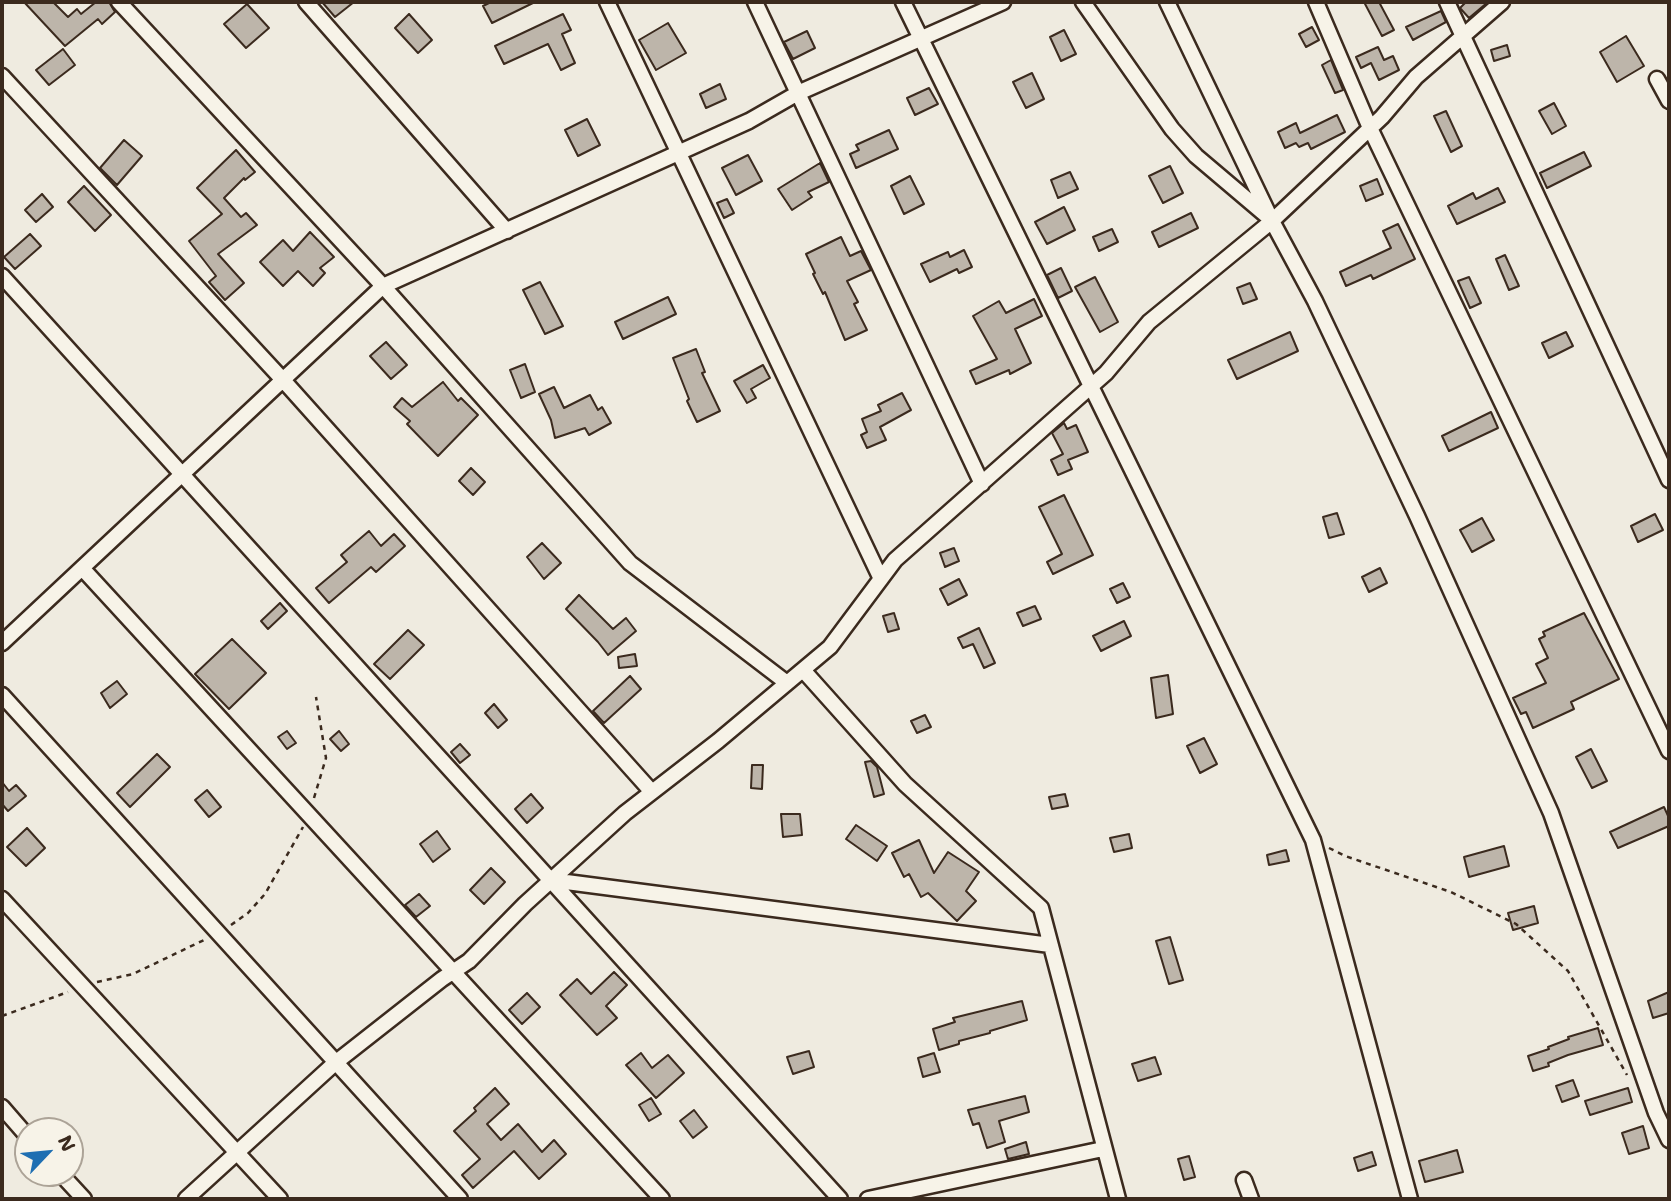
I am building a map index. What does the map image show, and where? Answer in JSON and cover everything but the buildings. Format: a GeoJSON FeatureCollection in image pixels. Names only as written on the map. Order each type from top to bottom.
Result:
{"type":"FeatureCollection","features":[{"type":"Feature","properties":{"kind":"street"},"geometry":{"type":"LineString","coordinates":[[119,2],[383,286],[630,562],[787,683]]}},
{"type":"Feature","properties":{"kind":"street"},"geometry":{"type":"LineString","coordinates":[[306,2],[507,230]]}},
{"type":"Feature","properties":{"kind":"street"},"geometry":{"type":"LineString","coordinates":[[607,2],[881,579]]}},
{"type":"Feature","properties":{"kind":"street"},"geometry":{"type":"LineString","coordinates":[[755,2],[982,484]]}},
{"type":"Feature","properties":{"kind":"street"},"geometry":{"type":"LineString","coordinates":[[903,2],[1313,840],[1410,1199]]}},
{"type":"Feature","properties":{"kind":"street"},"geometry":{"type":"LineString","coordinates":[[2,643],[383,286],[749,121],[798,93],[1003,2]]}},
{"type":"Feature","properties":{"kind":"street"},"geometry":{"type":"LineString","coordinates":[[1083,2],[1172,129],[1196,156],[1272,221]]}},
{"type":"Feature","properties":{"kind":"street"},"geometry":{"type":"LineString","coordinates":[[1167,2],[1272,221],[1315,301],[1417,516],[1551,813],[1656,1113],[1669,1140]]}},
{"type":"Feature","properties":{"kind":"street"},"geometry":{"type":"LineString","coordinates":[[1316,2],[1370,128],[1669,751]]}},
{"type":"Feature","properties":{"kind":"street"},"geometry":{"type":"LineString","coordinates":[[1447,2],[1669,480]]}},
{"type":"Feature","properties":{"kind":"street"},"geometry":{"type":"LineString","coordinates":[[186,1199],[335,1063],[469,961],[551,880],[625,813],[718,741],[830,647],[895,560],[1093,386],[1149,322],[1272,221],[1370,128],[1416,77],[1502,2]]}},
{"type":"Feature","properties":{"kind":"street"},"geometry":{"type":"LineString","coordinates":[[2,76],[283,380],[652,792]]}},
{"type":"Feature","properties":{"kind":"street"},"geometry":{"type":"LineString","coordinates":[[1657,79],[1669,102]]}},
{"type":"Feature","properties":{"kind":"street"},"geometry":{"type":"LineString","coordinates":[[2,276],[840,1199]]}},
{"type":"Feature","properties":{"kind":"street"},"geometry":{"type":"LineString","coordinates":[[82,568],[662,1199]]}},
{"type":"Feature","properties":{"kind":"street"},"geometry":{"type":"LineString","coordinates":[[803,670],[905,784],[1041,908],[1118,1199]]}},
{"type":"Feature","properties":{"kind":"street"},"geometry":{"type":"LineString","coordinates":[[2,695],[460,1199]]}},
{"type":"Feature","properties":{"kind":"street"},"geometry":{"type":"LineString","coordinates":[[551,880],[1051,945]]}},
{"type":"Feature","properties":{"kind":"street"},"geometry":{"type":"LineString","coordinates":[[2,899],[280,1199]]}},
{"type":"Feature","properties":{"kind":"street"},"geometry":{"type":"LineString","coordinates":[[2,1107],[14,1121]]}},
{"type":"Feature","properties":{"kind":"street"},"geometry":{"type":"LineString","coordinates":[[868,1199],[1103,1149]]}},
{"type":"Feature","properties":{"kind":"street"},"geometry":{"type":"LineString","coordinates":[[1244,1180],[1251,1199]]}},
{"type":"Feature","properties":{"kind":"path"},"geometry":{"type":"LineString","coordinates":[[2,1016],[82,987],[133,974],[218,934],[248,913],[264,894],[299,837],[326,758],[316,696]]}},
{"type":"Feature","properties":{"kind":"path"},"geometry":{"type":"LineString","coordinates":[[1313,840],[1345,856],[1451,892],[1516,923],[1568,971],[1631,1083]]}}]}
